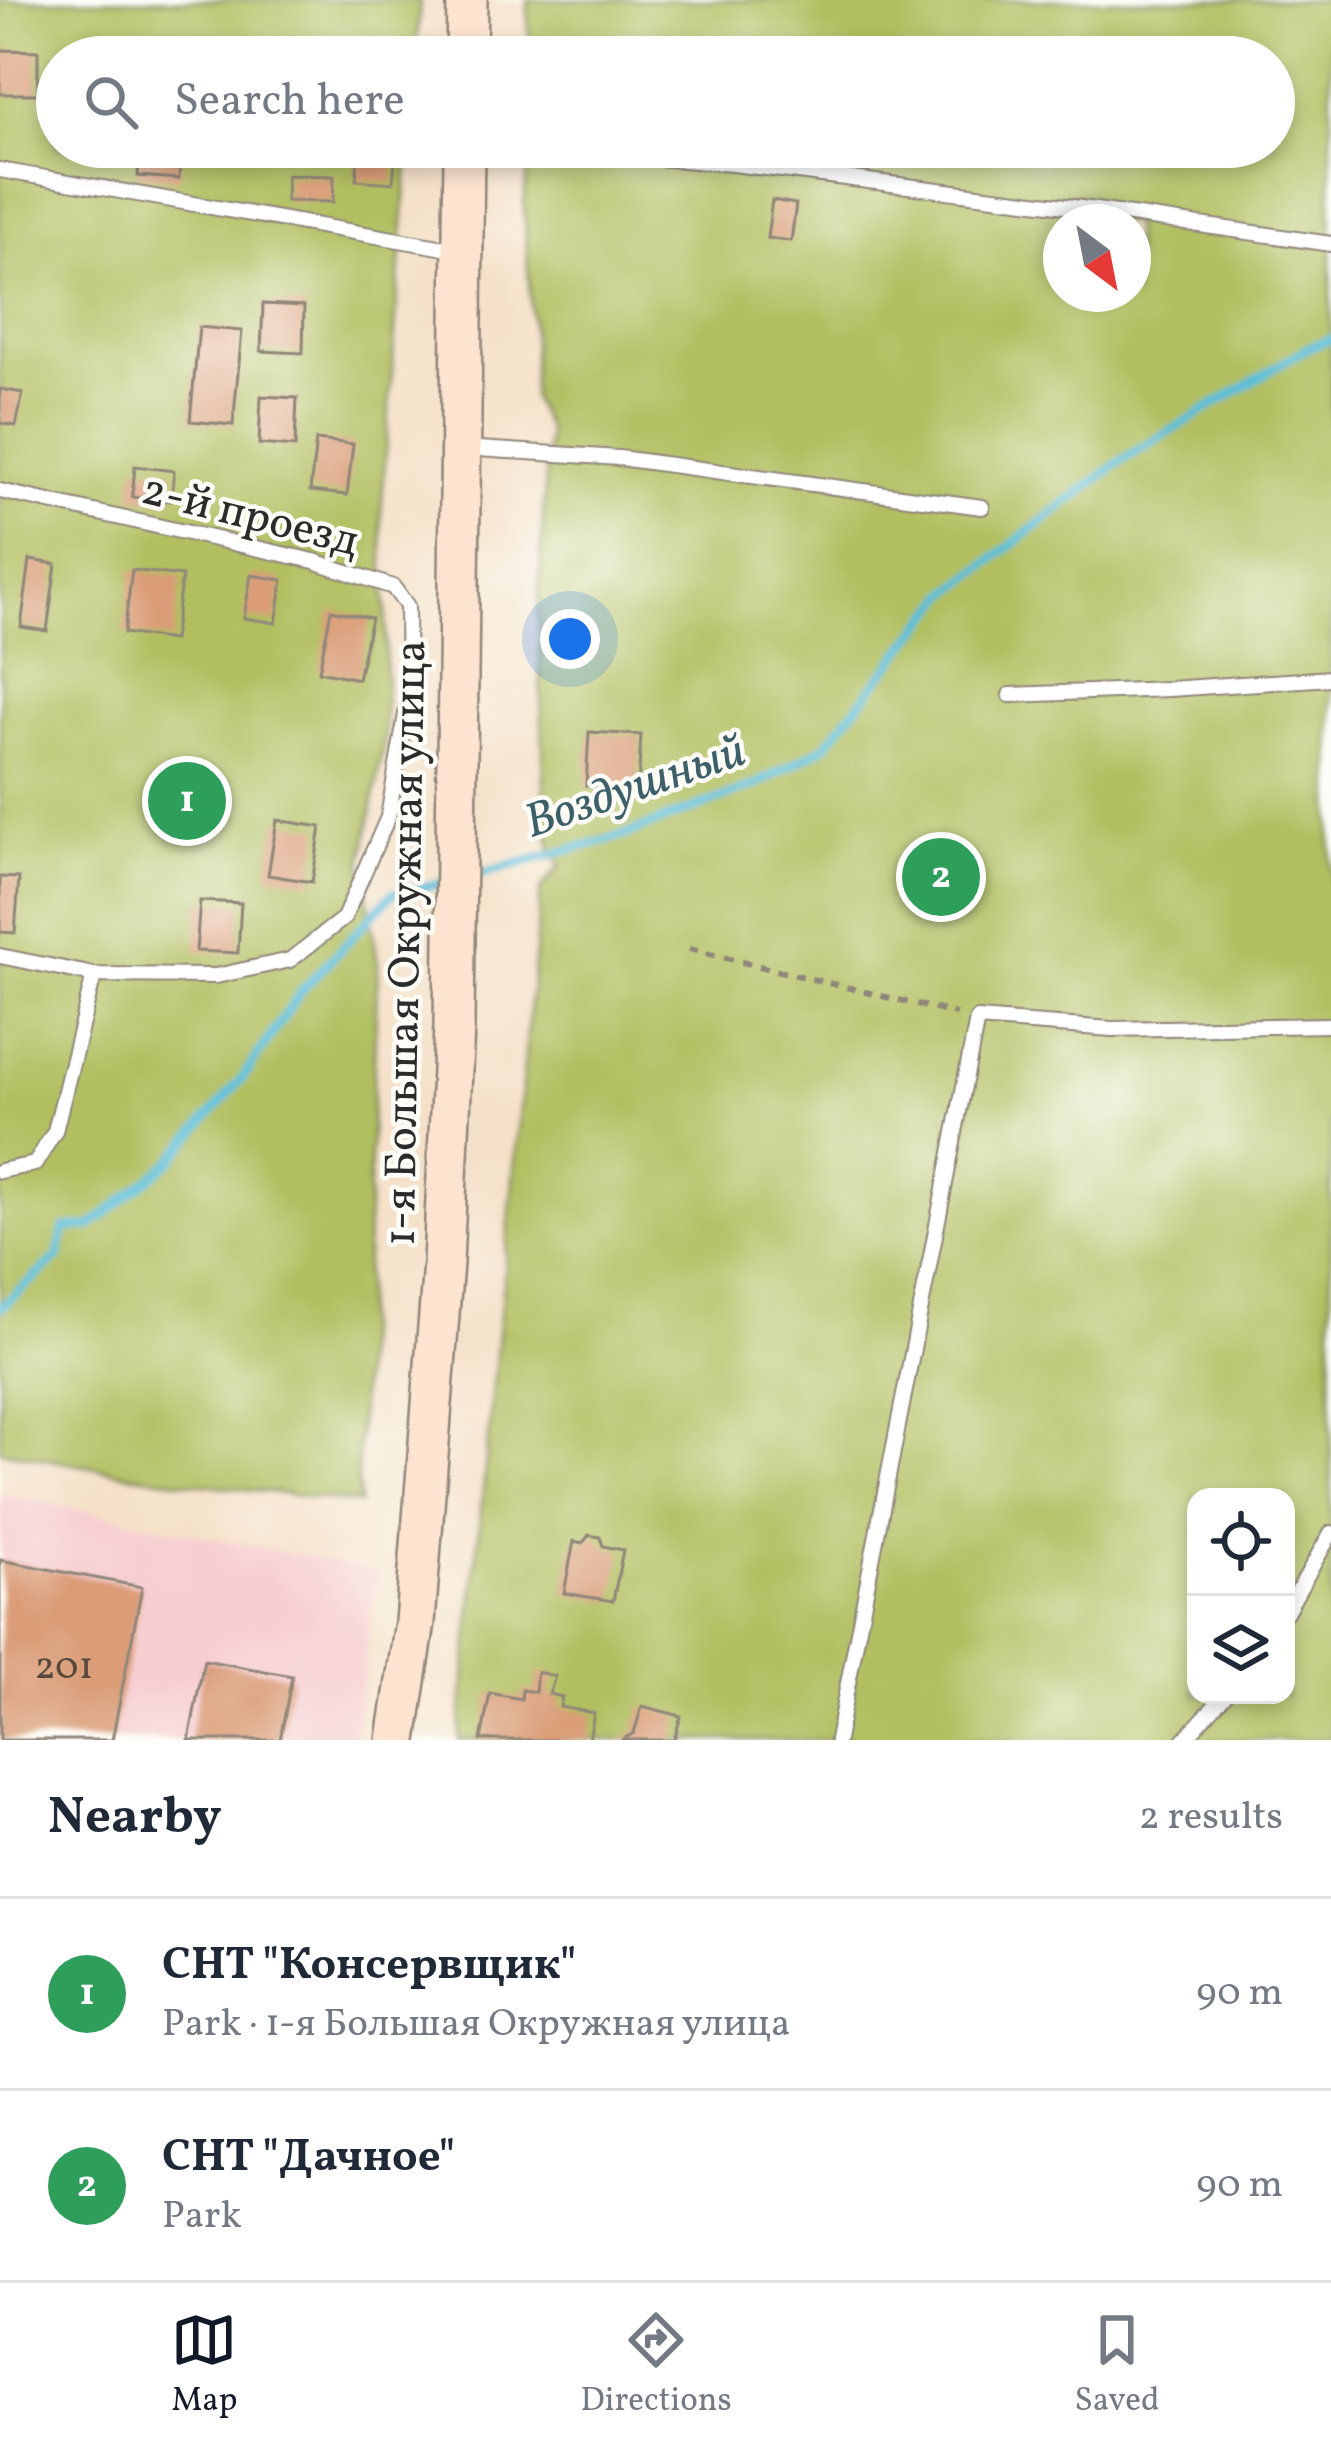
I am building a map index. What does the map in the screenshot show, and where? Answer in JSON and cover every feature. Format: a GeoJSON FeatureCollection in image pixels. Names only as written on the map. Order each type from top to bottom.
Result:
{"type":"FeatureCollection","features":[{"type":"Feature","properties":{"kind":"street"},"geometry":{"type":"LineString","coordinates":[[466,0],[466,36]]}},
{"type":"Feature","properties":{"kind":"street","name":"1-я Большая Окружная улица"},"geometry":{"type":"LineString","coordinates":[[397,1740],[415,1622],[443,1263],[454,1027],[464,168]]}},
{"type":"Feature","properties":{"kind":"lane"},"geometry":{"type":"LineString","coordinates":[[765,168],[1331,244]]}},
{"type":"Feature","properties":{"kind":"lane"},"geometry":{"type":"LineString","coordinates":[[0,170],[463,251]]}},
{"type":"Feature","properties":{"kind":"lane"},"geometry":{"type":"LineString","coordinates":[[462,448],[619,458],[982,507]]}},
{"type":"Feature","properties":{"kind":"lane","name":"2-й проезд"},"geometry":{"type":"LineString","coordinates":[[0,491],[314,561],[393,587],[406,606],[408,704],[388,817],[344,918],[290,960],[216,976],[94,975],[0,956]]}},
{"type":"Feature","properties":{"kind":"lane"},"geometry":{"type":"LineString","coordinates":[[1010,695],[1331,678]]}},
{"type":"Feature","properties":{"kind":"lane"},"geometry":{"type":"LineString","coordinates":[[0,1171],[35,1163],[55,1131],[94,975]]}},
{"type":"Feature","properties":{"kind":"lane"},"geometry":{"type":"LineString","coordinates":[[836,1740],[977,1018],[1112,1029],[1331,1025]]}},
{"type":"Feature","properties":{"kind":"lane"},"geometry":{"type":"LineString","coordinates":[[1295,1596],[1331,1533]]}},
{"type":"Feature","properties":{"kind":"lane"},"geometry":{"type":"LineString","coordinates":[[1184,1740],[1217,1704]]}},
{"type":"Feature","properties":{"kind":"path"},"geometry":{"type":"LineString","coordinates":[[689,949],[977,1018]]}},
{"type":"Feature","properties":{"kind":"shaded area"},"geometry":{"type":"Polygon","coordinates":[[[0,1493],[377,1572],[354,1740],[0,1740],[0,1493]]]}},
{"type":"Feature","properties":{"kind":"green space"},"geometry":{"type":"Polygon","coordinates":[[[0,0],[420,0],[417,36],[36,36],[36,168],[407,168],[381,514],[385,738],[362,864],[378,962],[359,1503],[139,1476],[0,1450],[0,0]]]}},
{"type":"Feature","properties":{"kind":"green space"},"geometry":{"type":"Polygon","coordinates":[[[528,0],[1331,0],[1331,1740],[459,1740],[541,889],[560,866],[551,849],[545,808],[538,611],[548,430],[532,399],[524,204],[527,168],[1295,168],[1295,36],[529,36],[528,0]]]}},
{"type":"Feature","properties":{"kind":"building"},"geometry":{"type":"Polygon","coordinates":[[[0,50],[36,51],[36,94],[0,94],[0,50]]]}},
{"type":"Feature","properties":{"kind":"building"},"geometry":{"type":"Polygon","coordinates":[[[139,168],[180,168],[179,179],[138,176],[139,168]]]}},
{"type":"Feature","properties":{"kind":"building"},"geometry":{"type":"Polygon","coordinates":[[[357,168],[394,168],[393,183],[356,180],[357,168]]]}},
{"type":"Feature","properties":{"kind":"building"},"geometry":{"type":"Polygon","coordinates":[[[287,175],[334,176],[333,202],[286,201],[287,175]]]}},
{"type":"Feature","properties":{"kind":"building"},"geometry":{"type":"Polygon","coordinates":[[[772,200],[796,204],[791,241],[767,238],[772,200]]]}},
{"type":"Feature","properties":{"kind":"building"},"geometry":{"type":"Polygon","coordinates":[[[263,304],[304,306],[303,353],[261,351],[263,304]]]}},
{"type":"Feature","properties":{"kind":"building"},"geometry":{"type":"Polygon","coordinates":[[[199,327],[242,331],[233,425],[190,421],[199,327]]]}},
{"type":"Feature","properties":{"kind":"building"},"geometry":{"type":"Polygon","coordinates":[[[0,389],[23,393],[16,426],[0,423],[0,389]]]}},
{"type":"Feature","properties":{"kind":"building"},"geometry":{"type":"Polygon","coordinates":[[[261,396],[297,398],[295,447],[259,444],[261,396]]]}},
{"type":"Feature","properties":{"kind":"building"},"geometry":{"type":"Polygon","coordinates":[[[316,440],[353,444],[347,495],[310,491],[316,440]]]}},
{"type":"Feature","properties":{"kind":"building"},"geometry":{"type":"Polygon","coordinates":[[[135,466],[174,471],[171,501],[132,497],[135,466]]]}},
{"type":"Feature","properties":{"kind":"building"},"geometry":{"type":"Polygon","coordinates":[[[30,560],[56,564],[47,631],[21,627],[30,560]]]}},
{"type":"Feature","properties":{"kind":"building"},"geometry":{"type":"Polygon","coordinates":[[[132,570],[182,576],[173,640],[124,633],[132,570]]]}},
{"type":"Feature","properties":{"kind":"building"},"geometry":{"type":"Polygon","coordinates":[[[251,575],[283,580],[276,623],[244,618],[251,575]]]}},
{"type":"Feature","properties":{"kind":"building"},"geometry":{"type":"Polygon","coordinates":[[[331,610],[371,618],[358,679],[319,671],[331,610]]]}},
{"type":"Feature","properties":{"kind":"building"},"geometry":{"type":"Polygon","coordinates":[[[589,732],[641,735],[638,789],[586,786],[589,732]]]}},
{"type":"Feature","properties":{"kind":"building"},"geometry":{"type":"Polygon","coordinates":[[[277,820],[321,827],[312,882],[268,875],[277,820]]]}},
{"type":"Feature","properties":{"kind":"building"},"geometry":{"type":"Polygon","coordinates":[[[0,877],[19,878],[15,933],[0,932],[0,877]]]}},
{"type":"Feature","properties":{"kind":"building"},"geometry":{"type":"Polygon","coordinates":[[[200,901],[241,903],[238,953],[196,951],[200,901]]]}},
{"type":"Feature","properties":{"kind":"building"},"geometry":{"type":"Polygon","coordinates":[[[589,1535],[600,1537],[603,1546],[623,1550],[613,1601],[564,1593],[574,1541],[583,1543],[589,1535]]]}},
{"type":"Feature","properties":{"kind":"building"},"geometry":{"type":"Polygon","coordinates":[[[0,1560],[142,1587],[112,1740],[0,1740],[0,1560]]]}},
{"type":"Feature","properties":{"kind":"building"},"geometry":{"type":"Polygon","coordinates":[[[204,1660],[292,1676],[280,1740],[189,1740],[204,1660]]]}},
{"type":"Feature","properties":{"kind":"building"},"geometry":{"type":"Polygon","coordinates":[[[537,1672],[555,1676],[549,1694],[562,1697],[560,1707],[594,1713],[589,1740],[481,1740],[490,1693],[521,1699],[522,1690],[535,1692],[537,1672]]]}},
{"type":"Feature","properties":{"kind":"building"},"geometry":{"type":"Polygon","coordinates":[[[642,1706],[681,1716],[674,1740],[621,1740],[634,1733],[642,1706]]]}},
{"type":"Feature","properties":{"kind":"waterway","name":"Воздушный"},"geometry":{"type":"LineString","coordinates":[[468,877],[625,835],[756,785],[824,747],[948,594],[1121,461],[1309,347],[1331,339]]}},
{"type":"Feature","properties":{"kind":"waterway","name":"Воздушный"},"geometry":{"type":"LineString","coordinates":[[0,1308],[58,1257],[64,1228],[90,1227],[170,1162],[244,1076],[301,991],[392,894],[446,882]]}},
{"type":"Feature","properties":{"kind":"place","name":"СНТ \"Консервщик\""},"geometry":{"type":"Point","coordinates":[187,801]}},
{"type":"Feature","properties":{"kind":"place","name":"СНТ \"Дачное\""},"geometry":{"type":"Point","coordinates":[941,877]}}]}
